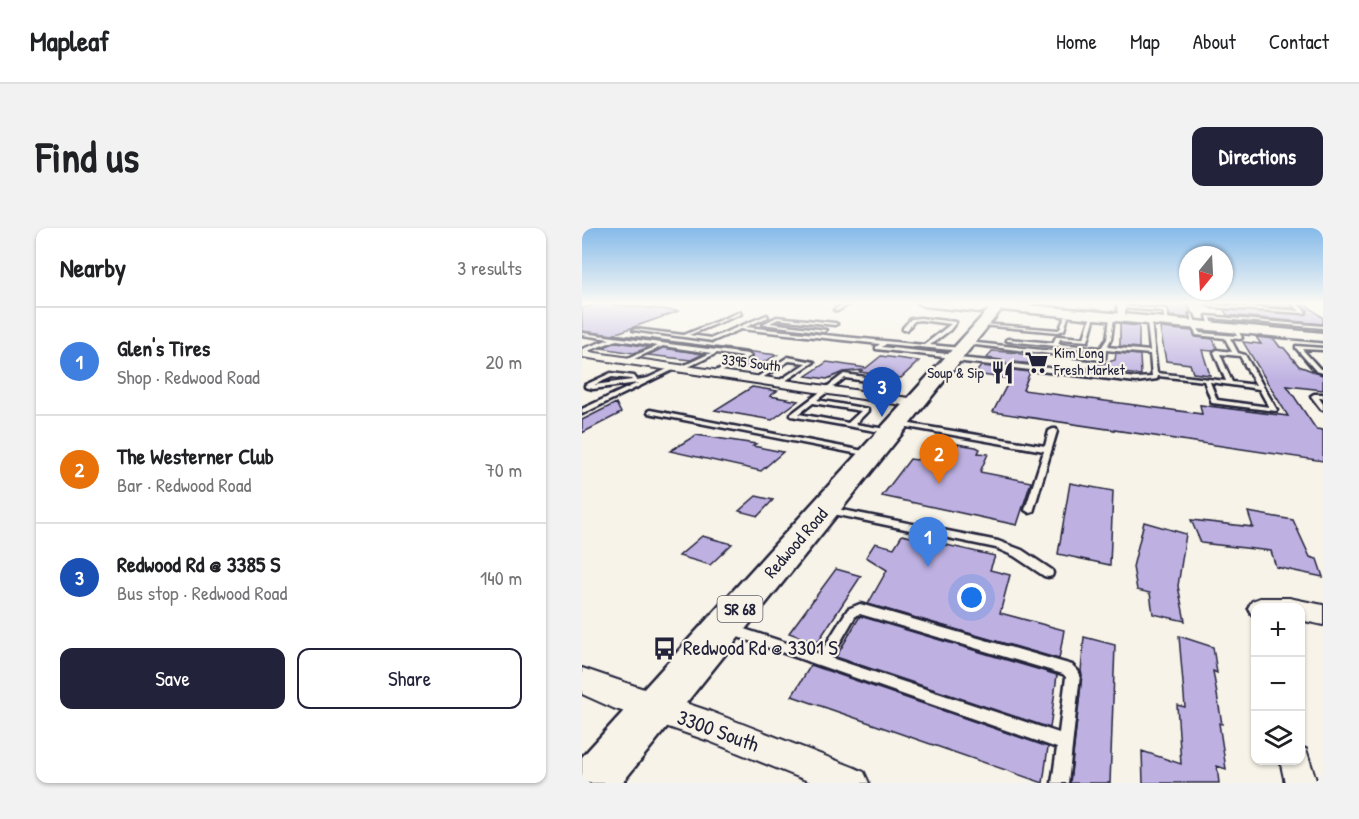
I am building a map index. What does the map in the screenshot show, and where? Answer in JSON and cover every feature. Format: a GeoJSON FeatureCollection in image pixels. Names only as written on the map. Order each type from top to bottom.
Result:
{"type":"FeatureCollection","features":[{"type":"Feature","properties":{"kind":"main road","name":"Redwood Road"},"geometry":{"type":"LineString","coordinates":[[591,783],[980,329]]}},
{"type":"Feature","properties":{"kind":"main road"},"geometry":{"type":"LineString","coordinates":[[1218,329],[1231,333],[1259,329]]}},
{"type":"Feature","properties":{"kind":"main road"},"geometry":{"type":"LineString","coordinates":[[1282,329],[1323,337]]}},
{"type":"Feature","properties":{"kind":"street","name":"3395 South"},"geometry":{"type":"LineString","coordinates":[[582,352],[677,369],[916,403]]}},
{"type":"Feature","properties":{"kind":"street"},"geometry":{"type":"LineString","coordinates":[[1305,611],[1323,615]]}},
{"type":"Feature","properties":{"kind":"street","name":"3300 South"},"geometry":{"type":"LineString","coordinates":[[582,681],[709,726],[853,783]]}},
{"type":"Feature","properties":{"kind":"street"},"geometry":{"type":"LineString","coordinates":[[1296,765],[1301,783]]}},
{"type":"Feature","properties":{"kind":"lane"},"geometry":{"type":"LineString","coordinates":[[684,336],[701,329]]}},
{"type":"Feature","properties":{"kind":"lane"},"geometry":{"type":"LineString","coordinates":[[700,338],[722,329]]}},
{"type":"Feature","properties":{"kind":"lane"},"geometry":{"type":"LineString","coordinates":[[635,330],[712,340],[739,329]]}},
{"type":"Feature","properties":{"kind":"lane"},"geometry":{"type":"LineString","coordinates":[[749,329],[851,341],[926,346],[960,352],[1001,364]]}},
{"type":"Feature","properties":{"kind":"lane"},"geometry":{"type":"LineString","coordinates":[[806,329],[824,331]]}},
{"type":"Feature","properties":{"kind":"lane"},"geometry":{"type":"LineString","coordinates":[[926,346],[949,329]]}},
{"type":"Feature","properties":{"kind":"lane"},"geometry":{"type":"LineString","coordinates":[[1003,347],[1015,329]]}},
{"type":"Feature","properties":{"kind":"lane"},"geometry":{"type":"LineString","coordinates":[[1021,329],[1062,329]]}},
{"type":"Feature","properties":{"kind":"lane"},"geometry":{"type":"LineString","coordinates":[[1055,345],[1058,337],[1086,340],[1089,329]]}},
{"type":"Feature","properties":{"kind":"lane"},"geometry":{"type":"LineString","coordinates":[[885,342],[878,348],[960,352],[1003,347],[1102,358],[1113,329]]}},
{"type":"Feature","properties":{"kind":"lane"},"geometry":{"type":"LineString","coordinates":[[1013,366],[1136,380],[1155,378],[1150,329]]}},
{"type":"Feature","properties":{"kind":"lane"},"geometry":{"type":"LineString","coordinates":[[1196,329],[1198,334],[1231,333],[1236,354]]}},
{"type":"Feature","properties":{"kind":"lane"},"geometry":{"type":"LineString","coordinates":[[582,334],[748,356],[714,374]]}},
{"type":"Feature","properties":{"kind":"lane"},"geometry":{"type":"LineString","coordinates":[[582,352],[617,339]]}},
{"type":"Feature","properties":{"kind":"lane"},"geometry":{"type":"LineString","coordinates":[[1008,340],[1152,353]]}},
{"type":"Feature","properties":{"kind":"lane"},"geometry":{"type":"LineString","coordinates":[[625,361],[663,345]]}},
{"type":"Feature","properties":{"kind":"lane"},"geometry":{"type":"LineString","coordinates":[[1323,349],[1298,347],[1318,370],[1323,371]]}},
{"type":"Feature","properties":{"kind":"lane"},"geometry":{"type":"LineString","coordinates":[[582,412],[649,380],[716,352]]}},
{"type":"Feature","properties":{"kind":"lane"},"geometry":{"type":"LineString","coordinates":[[1206,380],[1214,402],[1274,410],[1242,355],[1217,352],[1230,383]]}},
{"type":"Feature","properties":{"kind":"lane"},"geometry":{"type":"LineString","coordinates":[[757,379],[788,359],[811,362],[780,382]]}},
{"type":"Feature","properties":{"kind":"lane"},"geometry":{"type":"LineString","coordinates":[[1155,374],[1260,387]]}},
{"type":"Feature","properties":{"kind":"lane"},"geometry":{"type":"LineString","coordinates":[[635,382],[634,378],[611,375],[587,386],[593,387],[635,382],[649,380]]}},
{"type":"Feature","properties":{"kind":"lane"},"geometry":{"type":"LineString","coordinates":[[894,383],[844,376],[793,415],[850,425],[894,428],[1048,448]]}},
{"type":"Feature","properties":{"kind":"lane"},"geometry":{"type":"LineString","coordinates":[[1323,396],[1314,396],[1323,408]]}},
{"type":"Feature","properties":{"kind":"lane"},"geometry":{"type":"LineString","coordinates":[[812,401],[866,410],[850,425]]}},
{"type":"Feature","properties":{"kind":"lane"},"geometry":{"type":"LineString","coordinates":[[650,412],[872,455]]}},
{"type":"Feature","properties":{"kind":"lane"},"geometry":{"type":"LineString","coordinates":[[1030,510],[1053,431]]}},
{"type":"Feature","properties":{"kind":"lane"},"geometry":{"type":"LineString","coordinates":[[825,510],[998,546],[1018,553],[1048,573]]}},
{"type":"Feature","properties":{"kind":"lane"},"geometry":{"type":"LineString","coordinates":[[822,660],[852,612],[860,609],[1067,669],[1073,675],[1060,783]]}},
{"type":"Feature","properties":{"kind":"lane"},"geometry":{"type":"LineString","coordinates":[[724,628],[1065,743]]}},
{"type":"Feature","properties":{"kind":"building"},"geometry":{"type":"Polygon","coordinates":[[[582,329],[628,329],[614,334],[777,355],[753,368],[737,366],[753,357],[748,352],[582,331],[582,329]]]}},
{"type":"Feature","properties":{"kind":"building"},"geometry":{"type":"Polygon","coordinates":[[[1120,329],[1139,329],[1139,348],[1120,346],[1120,329]]]}},
{"type":"Feature","properties":{"kind":"building"},"geometry":{"type":"Polygon","coordinates":[[[1160,329],[1192,331],[1196,337],[1213,339],[1217,348],[1212,351],[1202,350],[1210,375],[1193,373],[1190,364],[1166,361],[1160,329]]]}},
{"type":"Feature","properties":{"kind":"building"},"geometry":{"type":"Polygon","coordinates":[[[1256,337],[1274,339],[1299,366],[1323,375],[1323,390],[1287,386],[1316,429],[1323,430],[1323,461],[993,412],[1010,379],[975,374],[981,366],[1001,368],[1006,365],[1001,360],[987,358],[992,351],[1021,353],[1038,356],[1034,364],[1013,362],[1008,365],[1013,370],[1030,372],[1023,390],[1202,414],[1200,405],[1288,416],[1243,342],[1261,344],[1256,337]]]}},
{"type":"Feature","properties":{"kind":"building"},"geometry":{"type":"Polygon","coordinates":[[[617,342],[649,347],[634,353],[601,348],[617,342]]]}},
{"type":"Feature","properties":{"kind":"building"},"geometry":{"type":"Polygon","coordinates":[[[663,348],[703,354],[691,360],[648,355],[663,348]]]}},
{"type":"Feature","properties":{"kind":"building"},"geometry":{"type":"Polygon","coordinates":[[[1116,353],[1140,355],[1141,375],[1084,369],[1115,360],[1116,353]]]}},
{"type":"Feature","properties":{"kind":"building"},"geometry":{"type":"Polygon","coordinates":[[[881,356],[919,361],[901,378],[860,372],[863,370],[844,372],[827,379],[806,376],[827,362],[866,368],[881,356]]]}},
{"type":"Feature","properties":{"kind":"building"},"geometry":{"type":"Polygon","coordinates":[[[752,387],[777,391],[770,396],[798,401],[772,420],[715,410],[752,387]]]}},
{"type":"Feature","properties":{"kind":"building"},"geometry":{"type":"Polygon","coordinates":[[[616,403],[621,413],[582,433],[582,420],[616,403]]]}},
{"type":"Feature","properties":{"kind":"building"},"geometry":{"type":"Polygon","coordinates":[[[696,435],[756,444],[753,446],[783,452],[761,471],[670,451],[696,435]]]}},
{"type":"Feature","properties":{"kind":"building"},"geometry":{"type":"Polygon","coordinates":[[[932,440],[976,447],[980,449],[978,453],[988,454],[980,472],[1031,482],[1017,525],[882,496],[910,459],[917,460],[932,440]]]}},
{"type":"Feature","properties":{"kind":"building"},"geometry":{"type":"Polygon","coordinates":[[[1070,483],[1113,491],[1110,565],[1058,554],[1070,483]]]}},
{"type":"Feature","properties":{"kind":"building"},"geometry":{"type":"Polygon","coordinates":[[[756,496],[773,500],[758,516],[739,511],[756,496]]]}},
{"type":"Feature","properties":{"kind":"building"},"geometry":{"type":"Polygon","coordinates":[[[1248,512],[1293,520],[1310,557],[1317,559],[1323,577],[1276,567],[1271,551],[1201,543],[1191,520],[1253,527],[1248,512]]]}},
{"type":"Feature","properties":{"kind":"building"},"geometry":{"type":"Polygon","coordinates":[[[1144,522],[1186,534],[1178,586],[1185,621],[1153,614],[1150,593],[1137,590],[1133,567],[1144,522]]]}},
{"type":"Feature","properties":{"kind":"building"},"geometry":{"type":"Polygon","coordinates":[[[902,535],[995,556],[990,570],[1010,575],[1000,613],[1064,630],[1059,659],[868,604],[887,570],[866,557],[875,543],[894,548],[902,535]]]}},
{"type":"Feature","properties":{"kind":"building"},"geometry":{"type":"Polygon","coordinates":[[[702,536],[732,544],[710,565],[679,556],[702,536]]]}},
{"type":"Feature","properties":{"kind":"building"},"geometry":{"type":"Polygon","coordinates":[[[836,569],[861,576],[817,643],[789,633],[836,569]]]}},
{"type":"Feature","properties":{"kind":"building"},"geometry":{"type":"Polygon","coordinates":[[[860,616],[1057,675],[1050,728],[836,657],[860,616]]]}},
{"type":"Feature","properties":{"kind":"building"},"geometry":{"type":"Polygon","coordinates":[[[1179,636],[1213,647],[1217,673],[1213,671],[1222,724],[1219,723],[1226,769],[1217,766],[1219,783],[1143,783],[1142,751],[1181,764],[1177,705],[1185,707],[1179,636]]]}},
{"type":"Feature","properties":{"kind":"building"},"geometry":{"type":"Polygon","coordinates":[[[1084,637],[1115,645],[1110,783],[1070,783],[1084,637]]]}},
{"type":"Feature","properties":{"kind":"building"},"geometry":{"type":"Polygon","coordinates":[[[811,665],[1048,747],[1043,783],[792,696],[811,665]]]}},
{"type":"Feature","properties":{"kind":"place","name":"Kim Long Fresh Market"},"geometry":{"type":"Point","coordinates":[1036,362]}},
{"type":"Feature","properties":{"kind":"place","name":"Soup & Sip"},"geometry":{"type":"Point","coordinates":[1002,373]}},
{"type":"Feature","properties":{"kind":"place","name":"Redwood Rd @ 3385 S"},"geometry":{"type":"Point","coordinates":[882,417]}},
{"type":"Feature","properties":{"kind":"place","name":"The Westerner Club"},"geometry":{"type":"Point","coordinates":[939,484]}},
{"type":"Feature","properties":{"kind":"place","name":"Glen's Tires"},"geometry":{"type":"Point","coordinates":[928,567]}},
{"type":"Feature","properties":{"kind":"place","name":"Redwood Rd @ 3301 S"},"geometry":{"type":"Point","coordinates":[665,648]}}]}
